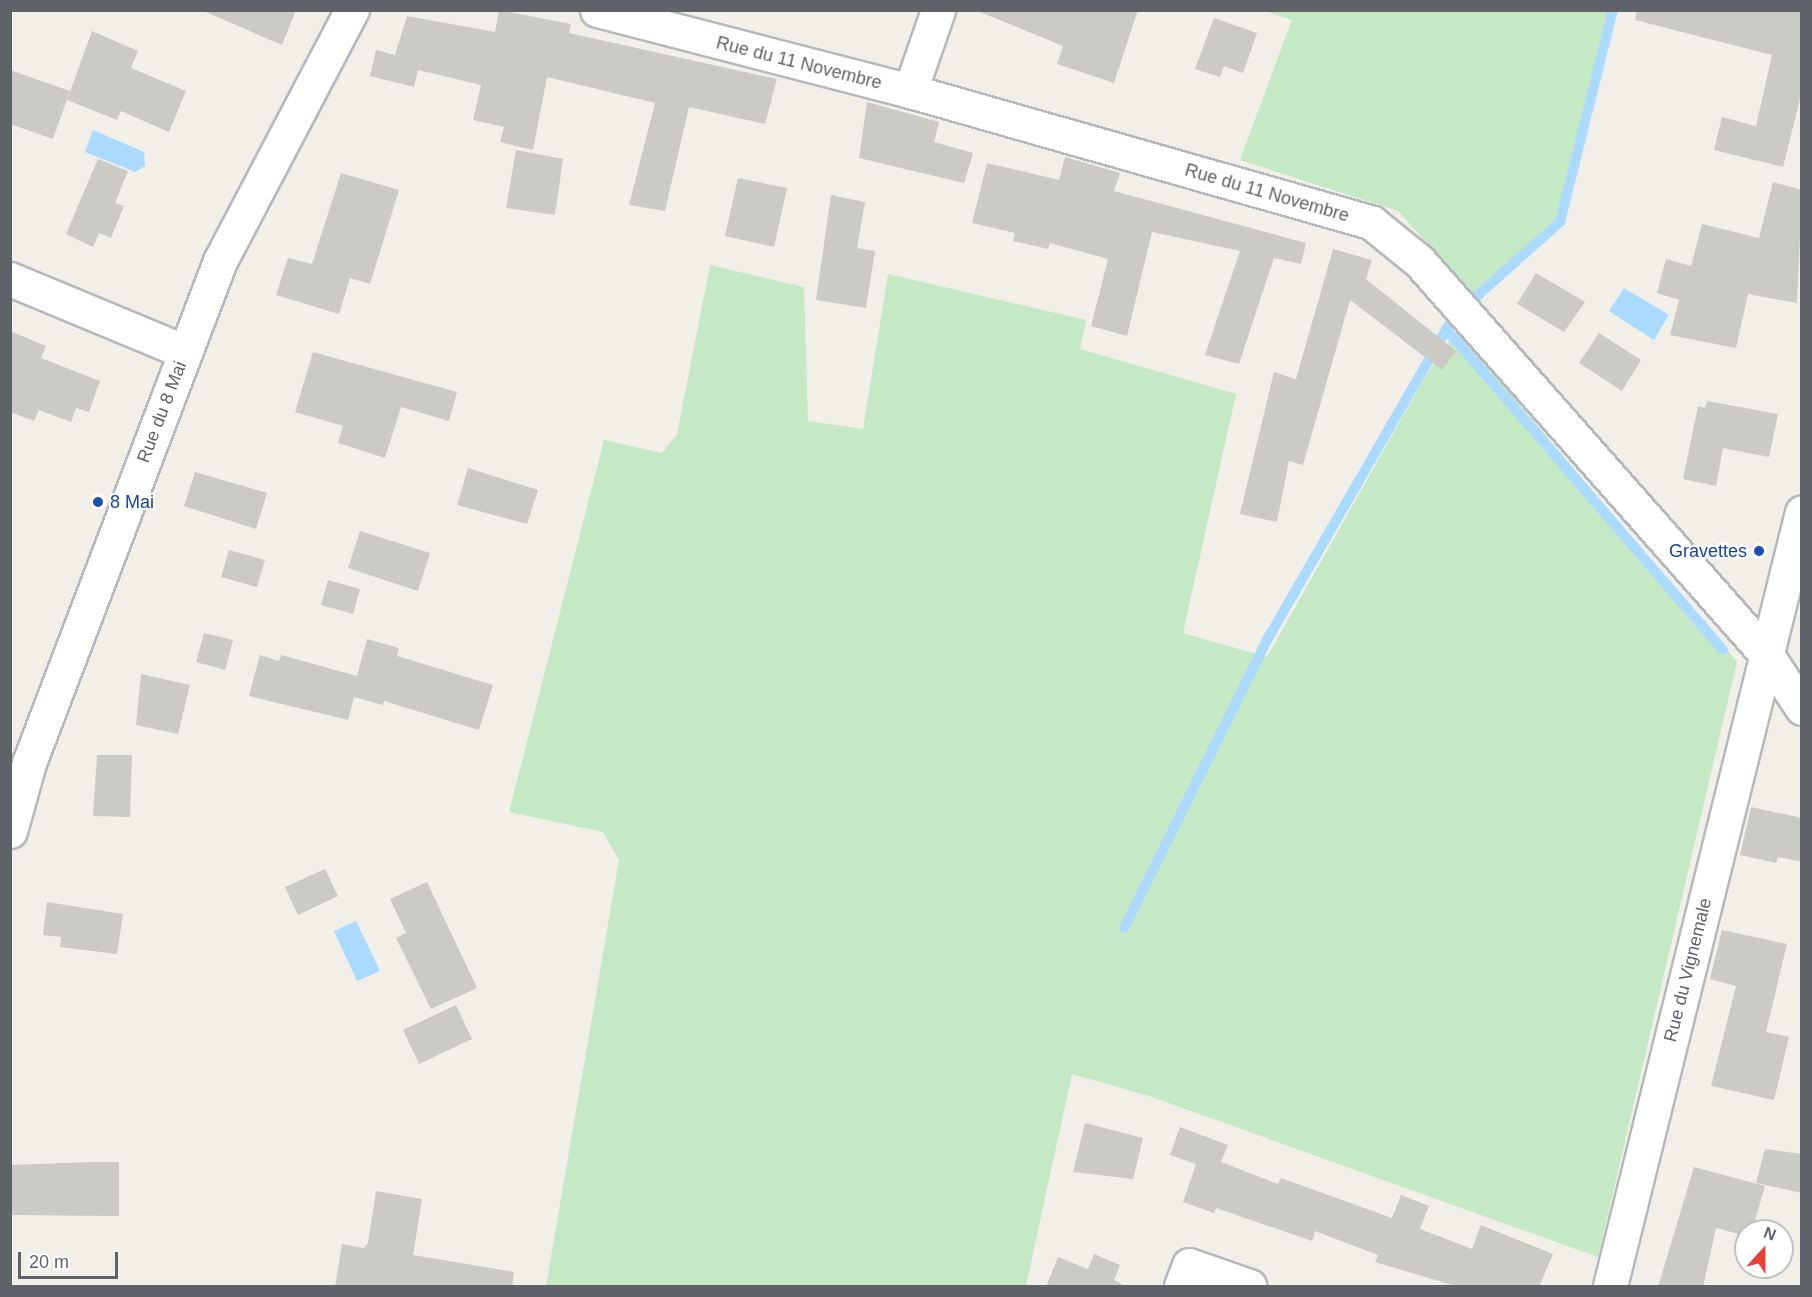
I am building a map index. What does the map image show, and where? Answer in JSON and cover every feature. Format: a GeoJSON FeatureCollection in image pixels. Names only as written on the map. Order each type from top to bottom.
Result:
{"type":"FeatureCollection","features":[{"type":"Feature","properties":{"kind":"street","name":"Rue du 8 Mai"},"geometry":{"type":"LineString","coordinates":[[10,831],[29,763],[220,261],[352,10]]}},
{"type":"Feature","properties":{"kind":"street","name":"Rue du 11 Novembre"},"geometry":{"type":"LineString","coordinates":[[597,10],[910,91],[1372,224],[1391,236],[1766,654],[1802,708]]}},
{"type":"Feature","properties":{"kind":"street"},"geometry":{"type":"LineString","coordinates":[[910,91],[938,10]]}},
{"type":"Feature","properties":{"kind":"street"},"geometry":{"type":"LineString","coordinates":[[10,279],[185,352]]}},
{"type":"Feature","properties":{"kind":"street","name":"Rue du Vignemale"},"geometry":{"type":"LineString","coordinates":[[1610,1287],[1802,512]]}},
{"type":"Feature","properties":{"kind":"street"},"geometry":{"type":"LineString","coordinates":[[1181,1287],[1189,1265],[1249,1287]]}},
{"type":"Feature","properties":{"kind":"green space"},"geometry":{"type":"Polygon","coordinates":[[[1265,11],[1610,11],[1560,222],[1476,297],[1398,211],[1240,160],[1292,20],[1265,11]]]}},
{"type":"Feature","properties":{"kind":"green space"},"geometry":{"type":"Polygon","coordinates":[[[710,265],[804,287],[808,421],[863,429],[888,274],[1086,320],[1080,349],[1236,394],[1183,633],[1267,657],[1425,377],[1457,330],[1737,662],[1598,1257],[1149,1096],[1072,1074],[1026,1286],[546,1286],[619,860],[603,832],[509,812],[604,440],[662,453],[677,434],[710,265]]]}},
{"type":"Feature","properties":{"kind":"water"},"geometry":{"type":"Polygon","coordinates":[[[93,130],[144,152],[145,166],[135,172],[85,152],[93,130]]]}},
{"type":"Feature","properties":{"kind":"water"},"geometry":{"type":"Polygon","coordinates":[[[1624,288],[1669,315],[1654,340],[1609,311],[1624,288]]]}},
{"type":"Feature","properties":{"kind":"water"},"geometry":{"type":"Polygon","coordinates":[[[356,921],[380,971],[357,981],[334,931],[356,921]]]}},
{"type":"Feature","properties":{"kind":"building"},"geometry":{"type":"Polygon","coordinates":[[[201,10],[296,10],[282,45],[201,10]]]}},
{"type":"Feature","properties":{"kind":"building"},"geometry":{"type":"Polygon","coordinates":[[[499,10],[571,24],[569,33],[777,79],[765,124],[689,107],[665,211],[629,205],[655,103],[547,77],[533,150],[500,142],[504,127],[473,120],[481,85],[418,70],[414,87],[370,76],[376,50],[395,55],[407,16],[495,32],[499,10]]]}},
{"type":"Feature","properties":{"kind":"building"},"geometry":{"type":"Polygon","coordinates":[[[975,10],[1138,10],[1114,83],[1057,64],[1063,46],[975,10]]]}},
{"type":"Feature","properties":{"kind":"building"},"geometry":{"type":"Polygon","coordinates":[[[1637,10],[1802,10],[1802,91],[1783,167],[1714,150],[1722,117],[1756,126],[1772,55],[1635,20],[1637,10]]]}},
{"type":"Feature","properties":{"kind":"building"},"geometry":{"type":"Polygon","coordinates":[[[1214,18],[1257,33],[1243,73],[1224,66],[1220,77],[1195,69],[1214,18]]]}},
{"type":"Feature","properties":{"kind":"building"},"geometry":{"type":"Polygon","coordinates":[[[92,31],[138,51],[131,68],[186,91],[169,132],[121,111],[117,120],[67,100],[92,31]]]}},
{"type":"Feature","properties":{"kind":"building"},"geometry":{"type":"Polygon","coordinates":[[[10,70],[70,91],[53,139],[10,124],[10,70]]]}},
{"type":"Feature","properties":{"kind":"building"},"geometry":{"type":"Polygon","coordinates":[[[867,102],[939,122],[934,142],[973,153],[964,183],[859,158],[867,102]]]}},
{"type":"Feature","properties":{"kind":"building"},"geometry":{"type":"Polygon","coordinates":[[[516,150],[563,159],[555,215],[506,208],[516,150]]]}},
{"type":"Feature","properties":{"kind":"building"},"geometry":{"type":"Polygon","coordinates":[[[1065,157],[1120,173],[1114,191],[1306,243],[1301,264],[1274,258],[1239,364],[1205,355],[1240,251],[1152,232],[1127,336],[1091,326],[1108,259],[1050,243],[1048,249],[1013,241],[1015,233],[972,223],[987,163],[1059,180],[1065,157]]]}},
{"type":"Feature","properties":{"kind":"building"},"geometry":{"type":"Polygon","coordinates":[[[98,159],[128,171],[115,203],[124,206],[111,238],[99,233],[93,247],[66,234],[98,159]]]}},
{"type":"Feature","properties":{"kind":"building"},"geometry":{"type":"Polygon","coordinates":[[[341,173],[399,190],[370,284],[350,278],[339,314],[276,295],[288,258],[312,264],[341,173]]]}},
{"type":"Feature","properties":{"kind":"building"},"geometry":{"type":"Polygon","coordinates":[[[738,178],[787,188],[774,247],[725,236],[738,178]]]}},
{"type":"Feature","properties":{"kind":"building"},"geometry":{"type":"Polygon","coordinates":[[[1773,182],[1802,190],[1797,303],[1748,294],[1736,348],[1670,335],[1679,300],[1657,293],[1666,259],[1691,266],[1702,224],[1759,238],[1773,182]]]}},
{"type":"Feature","properties":{"kind":"building"},"geometry":{"type":"Polygon","coordinates":[[[831,195],[865,202],[857,248],[875,251],[866,308],[816,300],[831,195]]]}},
{"type":"Feature","properties":{"kind":"building"},"geometry":{"type":"Polygon","coordinates":[[[1333,249],[1372,260],[1366,279],[1456,351],[1442,370],[1350,300],[1303,465],[1289,461],[1277,522],[1240,514],[1274,372],[1296,379],[1333,249]]]}},
{"type":"Feature","properties":{"kind":"building"},"geometry":{"type":"Polygon","coordinates":[[[1536,273],[1585,302],[1564,332],[1517,304],[1536,273]]]}},
{"type":"Feature","properties":{"kind":"building"},"geometry":{"type":"Polygon","coordinates":[[[10,331],[46,346],[41,358],[100,381],[89,412],[76,408],[71,422],[39,410],[34,421],[10,412],[10,331]]]}},
{"type":"Feature","properties":{"kind":"building"},"geometry":{"type":"Polygon","coordinates":[[[1599,333],[1641,360],[1622,391],[1579,363],[1599,333]]]}},
{"type":"Feature","properties":{"kind":"building"},"geometry":{"type":"Polygon","coordinates":[[[313,352],[457,392],[449,421],[401,407],[385,458],[338,443],[343,426],[295,412],[313,352]]]}},
{"type":"Feature","properties":{"kind":"building"},"geometry":{"type":"Polygon","coordinates":[[[1707,401],[1778,414],[1769,457],[1723,448],[1716,486],[1683,479],[1698,406],[1705,408],[1707,401]]]}},
{"type":"Feature","properties":{"kind":"building"},"geometry":{"type":"Polygon","coordinates":[[[468,468],[538,490],[527,524],[457,505],[468,468]]]}},
{"type":"Feature","properties":{"kind":"building"},"geometry":{"type":"Polygon","coordinates":[[[195,472],[267,493],[256,529],[184,506],[195,472]]]}},
{"type":"Feature","properties":{"kind":"building"},"geometry":{"type":"Polygon","coordinates":[[[360,531],[430,553],[418,591],[348,568],[360,531]]]}},
{"type":"Feature","properties":{"kind":"building"},"geometry":{"type":"Polygon","coordinates":[[[229,550],[265,560],[257,587],[221,577],[229,550]]]}},
{"type":"Feature","properties":{"kind":"building"},"geometry":{"type":"Polygon","coordinates":[[[328,580],[360,589],[353,614],[321,605],[328,580]]]}},
{"type":"Feature","properties":{"kind":"building"},"geometry":{"type":"Polygon","coordinates":[[[204,633],[233,640],[225,670],[196,662],[204,633]]]}},
{"type":"Feature","properties":{"kind":"building"},"geometry":{"type":"Polygon","coordinates":[[[367,639],[399,648],[397,656],[493,685],[479,730],[384,701],[383,705],[354,697],[348,720],[249,696],[260,655],[279,661],[281,655],[357,676],[367,639]]]}},
{"type":"Feature","properties":{"kind":"building"},"geometry":{"type":"Polygon","coordinates":[[[141,674],[190,685],[178,734],[136,725],[141,674]]]}},
{"type":"Feature","properties":{"kind":"building"},"geometry":{"type":"Polygon","coordinates":[[[97,755],[132,755],[130,817],[93,816],[97,755]]]}},
{"type":"Feature","properties":{"kind":"building"},"geometry":{"type":"Polygon","coordinates":[[[1751,807],[1802,818],[1802,862],[1778,857],[1776,863],[1740,855],[1751,807]]]}},
{"type":"Feature","properties":{"kind":"building"},"geometry":{"type":"Polygon","coordinates":[[[325,869],[338,896],[298,915],[285,887],[325,869]]]}},
{"type":"Feature","properties":{"kind":"building"},"geometry":{"type":"Polygon","coordinates":[[[427,882],[477,988],[431,1009],[396,938],[406,933],[390,899],[427,882]]]}},
{"type":"Feature","properties":{"kind":"building"},"geometry":{"type":"Polygon","coordinates":[[[47,902],[123,914],[117,954],[60,947],[61,937],[43,935],[47,902]]]}},
{"type":"Feature","properties":{"kind":"building"},"geometry":{"type":"Polygon","coordinates":[[[1722,930],[1787,944],[1766,1032],[1789,1037],[1774,1100],[1711,1086],[1736,986],[1710,979],[1722,930]]]}},
{"type":"Feature","properties":{"kind":"building"},"geometry":{"type":"Polygon","coordinates":[[[456,1005],[472,1039],[419,1064],[403,1030],[456,1005]]]}},
{"type":"Feature","properties":{"kind":"building"},"geometry":{"type":"Polygon","coordinates":[[[1085,1123],[1143,1138],[1133,1179],[1073,1172],[1085,1123]]]}},
{"type":"Feature","properties":{"kind":"building"},"geometry":{"type":"Polygon","coordinates":[[[1180,1127],[1228,1145],[1221,1162],[1278,1184],[1281,1178],[1392,1218],[1401,1195],[1429,1206],[1420,1229],[1472,1249],[1481,1225],[1553,1254],[1539,1287],[1459,1287],[1375,1262],[1378,1255],[1315,1231],[1312,1241],[1216,1208],[1214,1213],[1183,1202],[1196,1164],[1170,1155],[1180,1127]]]}},
{"type":"Feature","properties":{"kind":"building"},"geometry":{"type":"Polygon","coordinates":[[[1765,1149],[1802,1154],[1802,1193],[1756,1183],[1765,1149]]]}},
{"type":"Feature","properties":{"kind":"building"},"geometry":{"type":"Polygon","coordinates":[[[119,1162],[119,1216],[10,1215],[10,1165],[119,1162]]]}},
{"type":"Feature","properties":{"kind":"building"},"geometry":{"type":"Polygon","coordinates":[[[1694,1167],[1765,1186],[1755,1219],[1734,1219],[1734,1233],[1716,1228],[1703,1287],[1658,1287],[1694,1167]]]}},
{"type":"Feature","properties":{"kind":"building"},"geometry":{"type":"Polygon","coordinates":[[[376,1191],[422,1199],[413,1255],[514,1272],[512,1287],[335,1287],[342,1244],[364,1248],[368,1243],[376,1191]]]}},
{"type":"Feature","properties":{"kind":"building"},"geometry":{"type":"Polygon","coordinates":[[[1094,1254],[1120,1265],[1114,1280],[1127,1287],[1046,1287],[1058,1257],[1088,1269],[1094,1254]]]}},
{"type":"Feature","properties":{"kind":"waterway"},"geometry":{"type":"LineString","coordinates":[[1476,297],[1560,222],[1613,10]]}},
{"type":"Feature","properties":{"kind":"waterway"},"geometry":{"type":"LineString","coordinates":[[1124,928],[1267,640],[1450,323]]}},
{"type":"Feature","properties":{"kind":"waterway"},"geometry":{"type":"LineString","coordinates":[[1446,329],[1723,650]]}},
{"type":"Feature","properties":{"kind":"place","name":"8 Mai"},"geometry":{"type":"Point","coordinates":[98,502]}},
{"type":"Feature","properties":{"kind":"place","name":"Gravettes"},"geometry":{"type":"Point","coordinates":[1759,551]}}]}
